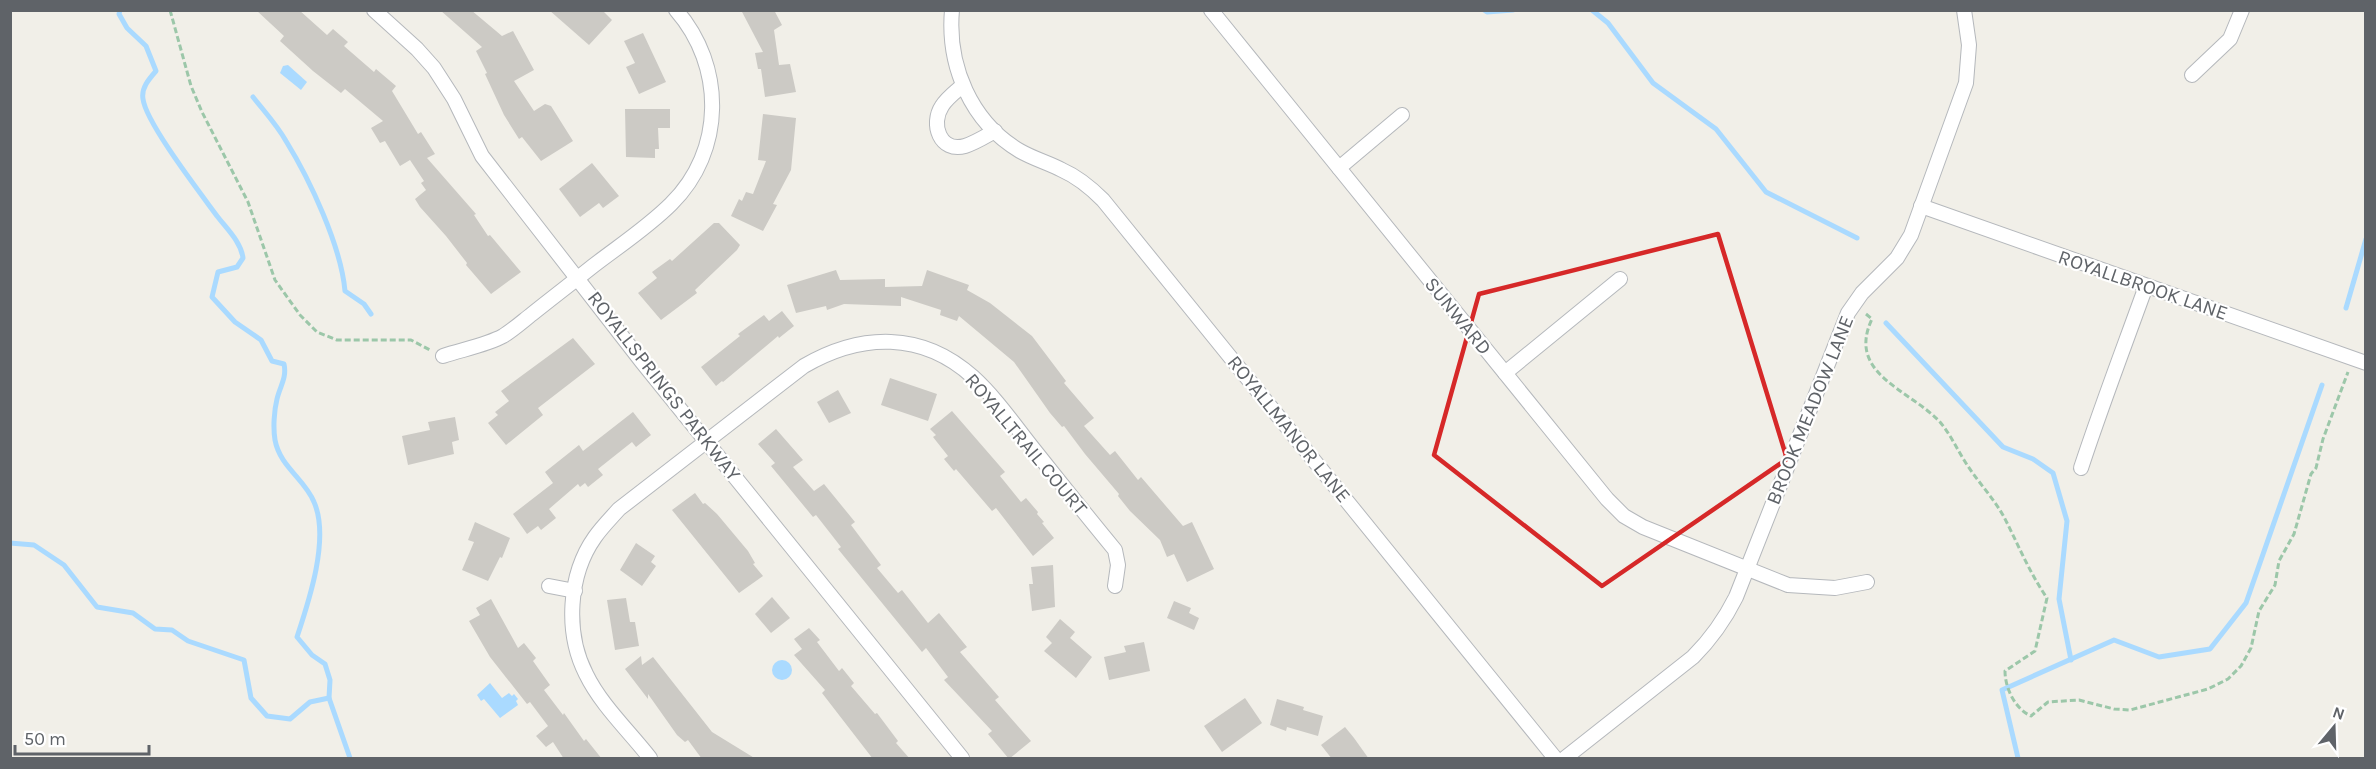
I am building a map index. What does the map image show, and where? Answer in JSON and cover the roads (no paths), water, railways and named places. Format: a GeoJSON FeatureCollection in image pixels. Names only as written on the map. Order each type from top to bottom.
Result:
{"type":"FeatureCollection","features":[{"type":"Feature","properties":{"kind":"street","name":"ROYALLSPRINGS PARKWAY"},"geometry":{"type":"LineString","coordinates":[[374,10],[417,49],[437,73],[454,99],[481,154],[642,362],[962,759]]}},
{"type":"Feature","properties":{"kind":"street"},"geometry":{"type":"LineString","coordinates":[[442,356],[502,337],[672,204],[687,186],[707,143],[713,110],[709,72],[698,41],[676,10]]}},
{"type":"Feature","properties":{"kind":"street","name":"ROYALLMANOR LANE"},"geometry":{"type":"LineString","coordinates":[[952,10],[952,48],[962,86],[982,118],[1019,151],[1075,177],[1103,200],[1555,759]]}},
{"type":"Feature","properties":{"kind":"street","name":"SUNWARD"},"geometry":{"type":"LineString","coordinates":[[1211,10],[1607,499],[1624,516],[1644,527],[1788,585],[1835,588],[1867,582]]}},
{"type":"Feature","properties":{"kind":"street","name":"BROOK MEADOW LANE"},"geometry":{"type":"LineString","coordinates":[[1564,759],[1693,657],[1712,639],[1725,619],[1843,324],[1862,293],[1897,258],[1911,235],[1965,82],[1970,45],[1964,10]]}},
{"type":"Feature","properties":{"kind":"street"},"geometry":{"type":"LineString","coordinates":[[2192,75],[2230,39],[2242,10]]}},
{"type":"Feature","properties":{"kind":"street"},"geometry":{"type":"LineString","coordinates":[[962,86],[942,105],[936,118],[941,141],[952,146],[964,147],[995,131]]}},
{"type":"Feature","properties":{"kind":"street"},"geometry":{"type":"LineString","coordinates":[[1339,168],[1402,115]]}},
{"type":"Feature","properties":{"kind":"street","name":"ROYALLBROOK LANE"},"geometry":{"type":"LineString","coordinates":[[1921,206],[2359,361]]}},
{"type":"Feature","properties":{"kind":"street"},"geometry":{"type":"LineString","coordinates":[[1505,374],[1620,279]]}},
{"type":"Feature","properties":{"kind":"street"},"geometry":{"type":"LineString","coordinates":[[2081,468],[2100,408],[2111,385],[2146,286]]}},
{"type":"Feature","properties":{"kind":"street","name":"ROYALLTRAIL COURT"},"geometry":{"type":"LineString","coordinates":[[650,759],[603,701],[586,674],[574,634],[572,612],[583,560],[601,529],[619,509],[804,366],[831,351],[857,344],[885,342],[926,349],[950,360],[982,386],[1115,550],[1118,565],[1115,586]]}},
{"type":"Feature","properties":{"kind":"street"},"geometry":{"type":"LineString","coordinates":[[549,586],[575,591]]}},
{"type":"Feature","properties":{"kind":"water"},"geometry":{"type":"Polygon","coordinates":[[[288,65],[307,82],[301,90],[280,73],[283,66],[288,65]]]}},
{"type":"Feature","properties":{"kind":"water"},"geometry":{"type":"Polygon","coordinates":[[[782,660],[789,663],[792,670],[789,677],[782,680],[775,677],[772,670],[775,663],[782,660]]]}},
{"type":"Feature","properties":{"kind":"water"},"geometry":{"type":"Polygon","coordinates":[[[490,683],[502,698],[509,693],[512,696],[514,694],[518,699],[516,701],[518,705],[500,718],[484,699],[481,701],[477,695],[490,683]]]}},
{"type":"Feature","properties":{"kind":"waterway"},"geometry":{"type":"LineString","coordinates":[[120,10],[119,14],[127,28],[146,46],[156,71],[144,87],[143,99],[146,110],[175,158],[233,236],[242,252],[243,258],[237,267],[218,272],[212,297],[235,322],[261,340],[272,361],[284,364],[284,378],[275,409],[275,440],[282,458],[305,486],[314,502],[320,533],[316,570],[297,637],[312,655],[325,664],[330,680],[329,698],[350,758]]}},
{"type":"Feature","properties":{"kind":"waterway"},"geometry":{"type":"LineString","coordinates":[[1484,10],[1487,12],[1513,10]]}},
{"type":"Feature","properties":{"kind":"waterway"},"geometry":{"type":"LineString","coordinates":[[1592,10],[1608,23],[1653,83],[1716,129],[1766,192],[1857,238]]}},
{"type":"Feature","properties":{"kind":"waterway"},"geometry":{"type":"LineString","coordinates":[[253,97],[282,135],[314,194],[331,234],[345,291],[364,304],[371,314]]}},
{"type":"Feature","properties":{"kind":"waterway"},"geometry":{"type":"LineString","coordinates":[[2346,308],[2366,239]]}},
{"type":"Feature","properties":{"kind":"waterway"},"geometry":{"type":"LineString","coordinates":[[1886,323],[2003,447],[2033,459],[2053,473],[2067,521],[2059,599],[2071,660]]}},
{"type":"Feature","properties":{"kind":"waterway"},"geometry":{"type":"LineString","coordinates":[[2018,758],[2002,690],[2114,640],[2159,657],[2210,649],[2246,603],[2322,385]]}},
{"type":"Feature","properties":{"kind":"waterway"},"geometry":{"type":"LineString","coordinates":[[10,543],[34,545],[64,565],[97,607],[133,613],[155,629],[172,630],[188,641],[244,660],[251,698],[267,716],[290,719],[310,702],[329,698]]}}]}
